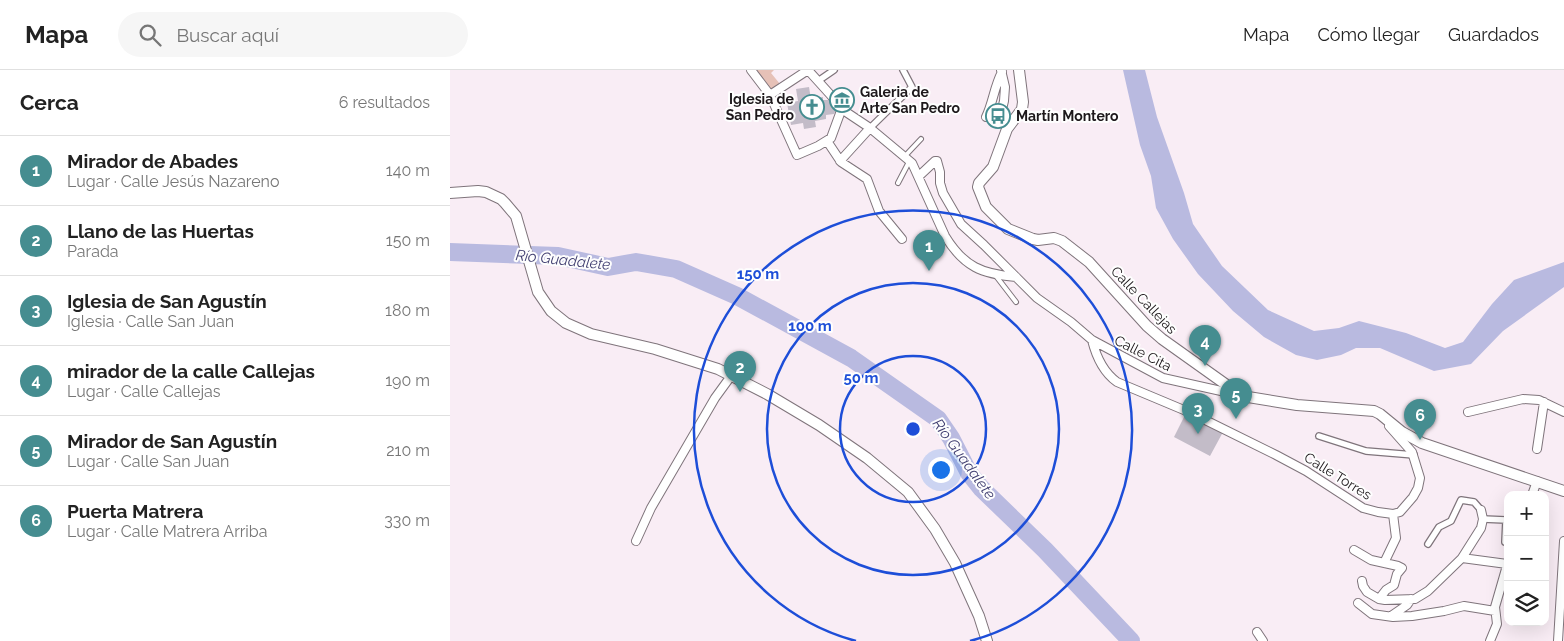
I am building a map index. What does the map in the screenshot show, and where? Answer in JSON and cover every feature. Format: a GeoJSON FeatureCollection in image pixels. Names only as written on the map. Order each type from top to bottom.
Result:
{"type":"FeatureCollection","features":[{"type":"Feature","properties":{"kind":"street"},"geometry":{"type":"LineString","coordinates":[[751,70],[770,95],[796,156],[827,141],[834,134],[842,108]]}},
{"type":"Feature","properties":{"kind":"street"},"geometry":{"type":"LineString","coordinates":[[770,95],[808,70],[842,108],[907,158],[919,176],[951,246],[972,265],[983,272],[1016,277]]}},
{"type":"Feature","properties":{"kind":"street"},"geometry":{"type":"LineString","coordinates":[[818,81],[834,70]]}},
{"type":"Feature","properties":{"kind":"street"},"geometry":{"type":"LineString","coordinates":[[840,161],[870,128],[912,87],[903,70]]}},
{"type":"Feature","properties":{"kind":"street"},"geometry":{"type":"LineString","coordinates":[[1007,129],[1021,112],[1023,105],[1019,70]]}},
{"type":"Feature","properties":{"kind":"street"},"geometry":{"type":"LineString","coordinates":[[1002,71],[1005,87],[1001,113],[1007,129]]}},
{"type":"Feature","properties":{"kind":"street"},"geometry":{"type":"LineString","coordinates":[[986,117],[1002,71]]}},
{"type":"Feature","properties":{"kind":"street","name":"Calle Callejas"},"geometry":{"type":"LineString","coordinates":[[1007,129],[995,164],[989,174],[979,183],[978,189],[986,207],[1008,229],[1033,239],[1054,238],[1062,241],[1089,262],[1147,326],[1162,339],[1180,354],[1242,396],[1309,406],[1366,410],[1380,414],[1402,432],[1422,443],[1564,491]]}},
{"type":"Feature","properties":{"kind":"street"},"geometry":{"type":"LineString","coordinates":[[827,141],[840,161],[867,179],[879,212],[902,239]]}},
{"type":"Feature","properties":{"kind":"street","name":"Calle Cita"},"geometry":{"type":"LineString","coordinates":[[919,176],[935,161],[938,162],[943,193],[958,221],[1037,298],[1071,322],[1092,340],[1163,378],[1242,396]]}},
{"type":"Feature","properties":{"kind":"street"},"geometry":{"type":"LineString","coordinates":[[450,192],[486,192],[501,199],[516,216],[538,292],[558,318],[577,329],[591,334],[655,349],[718,369],[767,394],[819,425],[867,458],[908,492],[935,529],[955,563],[979,616],[987,641]]}},
{"type":"Feature","properties":{"kind":"street","name":"Calle Torres"},"geometry":{"type":"LineString","coordinates":[[1092,340],[1096,355],[1117,382],[1191,413],[1247,440],[1306,471],[1363,508],[1393,514]]}},
{"type":"Feature","properties":{"kind":"street"},"geometry":{"type":"LineString","coordinates":[[636,541],[656,499],[715,398],[731,376]]}},
{"type":"Feature","properties":{"kind":"street"},"geometry":{"type":"LineString","coordinates":[[1468,412],[1519,399],[1529,399],[1544,402],[1564,412]]}},
{"type":"Feature","properties":{"kind":"street"},"geometry":{"type":"LineString","coordinates":[[1537,449],[1544,402]]}},
{"type":"Feature","properties":{"kind":"street"},"geometry":{"type":"LineString","coordinates":[[1384,563],[1396,538],[1393,514],[1400,512],[1410,502],[1418,488],[1420,478],[1414,456],[1388,426],[1387,419]]}},
{"type":"Feature","properties":{"kind":"street"},"geometry":{"type":"LineString","coordinates":[[1319,436],[1366,451],[1414,456]]}},
{"type":"Feature","properties":{"kind":"street"},"geometry":{"type":"LineString","coordinates":[[1533,491],[1537,481]]}},
{"type":"Feature","properties":{"kind":"street"},"geometry":{"type":"LineString","coordinates":[[1362,580],[1366,592],[1379,599],[1417,599],[1462,558],[1479,532],[1482,515],[1474,502],[1461,500],[1451,520],[1439,527],[1428,544]]}},
{"type":"Feature","properties":{"kind":"street"},"geometry":{"type":"LineString","coordinates":[[1482,515],[1506,520],[1505,536]]}},
{"type":"Feature","properties":{"kind":"street"},"geometry":{"type":"LineString","coordinates":[[1558,641],[1564,541]]}},
{"type":"Feature","properties":{"kind":"street"},"geometry":{"type":"LineString","coordinates":[[1354,550],[1371,560],[1402,568],[1397,574],[1394,585],[1386,590],[1379,599]]}},
{"type":"Feature","properties":{"kind":"street"},"geometry":{"type":"LineString","coordinates":[[1462,558],[1504,563]]}},
{"type":"Feature","properties":{"kind":"street"},"geometry":{"type":"LineString","coordinates":[[1490,641],[1497,624],[1495,611],[1504,576]]}},
{"type":"Feature","properties":{"kind":"street"},"geometry":{"type":"LineString","coordinates":[[1391,616],[1407,605],[1411,599]]}},
{"type":"Feature","properties":{"kind":"street"},"geometry":{"type":"LineString","coordinates":[[1358,603],[1372,614],[1391,616],[1412,616],[1464,606],[1495,611]]}},
{"type":"Feature","properties":{"kind":"street"},"geometry":{"type":"LineString","coordinates":[[1257,632],[1264,641]]}},
{"type":"Feature","properties":{"kind":"lane"},"geometry":{"type":"LineString","coordinates":[[898,183],[907,158],[921,139]]}},
{"type":"Feature","properties":{"kind":"lane"},"geometry":{"type":"LineString","coordinates":[[994,274],[1016,302]]}},
{"type":"Feature","properties":{"kind":"shaded area"},"geometry":{"type":"Polygon","coordinates":[[[756,70],[774,70],[771,73],[780,84],[771,90],[756,70]]]}},
{"type":"Feature","properties":{"kind":"water"},"geometry":{"type":"Polygon","coordinates":[[[1123,70],[1145,70],[1157,117],[1193,224],[1222,266],[1268,310],[1314,331],[1339,328],[1359,321],[1406,333],[1445,348],[1463,342],[1492,304],[1514,280],[1564,262],[1564,287],[1503,331],[1471,364],[1434,371],[1380,348],[1356,348],[1341,355],[1317,360],[1296,355],[1264,337],[1233,311],[1198,274],[1173,239],[1156,208],[1151,176],[1140,145],[1123,70]]]}},
{"type":"Feature","properties":{"kind":"building","name":"Iglesia de San Pedro"},"geometry":{"type":"Polygon","coordinates":[[[809,87],[811,99],[823,97],[823,100],[832,100],[837,105],[837,108],[834,114],[826,115],[826,119],[815,121],[816,127],[804,129],[803,123],[791,125],[787,103],[798,101],[796,89],[809,87]]]}},
{"type":"Feature","properties":{"kind":"building"},"geometry":{"type":"Polygon","coordinates":[[[1186,413],[1223,432],[1210,456],[1174,437],[1186,413]]]}},
{"type":"Feature","properties":{"kind":"waterway","name":"Río Guadalete"},"geometry":{"type":"LineString","coordinates":[[450,252],[558,256],[608,267],[636,262],[676,269],[737,296],[851,358],[938,419],[951,438],[969,473],[981,488],[1045,550],[1131,641]]}},
{"type":"Feature","properties":{"kind":"place","name":"Galeria de Arte San Pedro"},"geometry":{"type":"Point","coordinates":[842,100]}},
{"type":"Feature","properties":{"kind":"place","name":"Iglesia de San Pedro"},"geometry":{"type":"Point","coordinates":[812,107]}},
{"type":"Feature","properties":{"kind":"place","name":"Martín Montero"},"geometry":{"type":"Point","coordinates":[998,116]}},
{"type":"Feature","properties":{"kind":"place","name":"Mirador de Abades"},"geometry":{"type":"Point","coordinates":[929,271]}},
{"type":"Feature","properties":{"kind":"place","name":"mirador de la calle Callejas"},"geometry":{"type":"Point","coordinates":[1205,366]}},
{"type":"Feature","properties":{"kind":"place","name":"Llano de las Huertas"},"geometry":{"type":"Point","coordinates":[740,392]}},
{"type":"Feature","properties":{"kind":"place","name":"Mirador de San Agustín"},"geometry":{"type":"Point","coordinates":[1236,419]}},
{"type":"Feature","properties":{"kind":"place","name":"Iglesia de San Agustín"},"geometry":{"type":"Point","coordinates":[1198,434]}},
{"type":"Feature","properties":{"kind":"place","name":"Puerta Matrera"},"geometry":{"type":"Point","coordinates":[1420,440]}}]}
